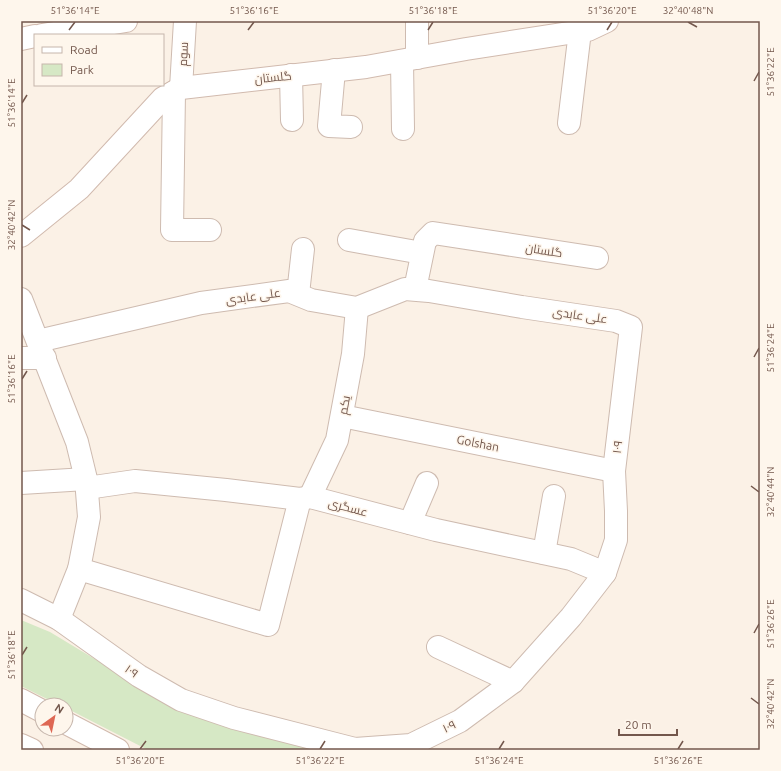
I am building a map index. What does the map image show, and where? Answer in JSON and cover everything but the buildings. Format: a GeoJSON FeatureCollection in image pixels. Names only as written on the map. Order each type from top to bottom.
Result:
{"type":"FeatureCollection","features":[{"type":"Feature","properties":{"kind":"street"},"geometry":{"type":"LineString","coordinates":[[48,34],[126,21]]}},
{"type":"Feature","properties":{"kind":"street","name":"سوم"},"geometry":{"type":"LineString","coordinates":[[185,21],[178,90],[172,230],[210,230]]}},
{"type":"Feature","properties":{"kind":"street"},"geometry":{"type":"LineString","coordinates":[[403,129],[410,59],[417,21]]}},
{"type":"Feature","properties":{"kind":"street","name":"گلستان"},"geometry":{"type":"LineString","coordinates":[[21,236],[79,189],[163,98],[178,90],[366,67],[588,30],[607,21]]}},
{"type":"Feature","properties":{"kind":"street"},"geometry":{"type":"LineString","coordinates":[[569,123],[580,31]]}},
{"type":"Feature","properties":{"kind":"street"},"geometry":{"type":"LineString","coordinates":[[21,38],[34,36]]}},
{"type":"Feature","properties":{"kind":"street"},"geometry":{"type":"LineString","coordinates":[[334,70],[329,126],[351,127]]}},
{"type":"Feature","properties":{"kind":"street"},"geometry":{"type":"LineString","coordinates":[[291,75],[292,120]]}},
{"type":"Feature","properties":{"kind":"street","name":"گلستان"},"geometry":{"type":"LineString","coordinates":[[415,289],[425,241],[433,233],[597,258]]}},
{"type":"Feature","properties":{"kind":"street"},"geometry":{"type":"LineString","coordinates":[[349,240],[422,254]]}},
{"type":"Feature","properties":{"kind":"street"},"geometry":{"type":"LineString","coordinates":[[298,294],[303,249]]}},
{"type":"Feature","properties":{"kind":"street","name":"علی عابدی"},"geometry":{"type":"LineString","coordinates":[[21,358],[42,350],[201,303],[289,291],[311,300],[357,308],[405,289],[415,289],[522,307],[616,320],[631,327]]}},
{"type":"Feature","properties":{"kind":"street"},"geometry":{"type":"LineString","coordinates":[[21,299],[77,442],[86,483],[89,516],[79,569],[59,619]]}},
{"type":"Feature","properties":{"kind":"street","name":"یکم"},"geometry":{"type":"LineString","coordinates":[[79,569],[268,625],[305,498],[337,440],[353,354],[357,308]]}},
{"type":"Feature","properties":{"kind":"street","name":"۱۰۹"},"geometry":{"type":"LineString","coordinates":[[21,600],[59,619],[139,676],[181,700],[234,718],[355,749],[411,744],[460,721],[513,682],[571,617],[605,573],[616,540],[614,471],[631,327]]}},
{"type":"Feature","properties":{"kind":"street","name":"Golshan"},"geometry":{"type":"LineString","coordinates":[[342,416],[614,471]]}},
{"type":"Feature","properties":{"kind":"street","name":"عسگری"},"geometry":{"type":"LineString","coordinates":[[21,482],[86,483],[135,481],[305,498],[571,559],[605,573]]}},
{"type":"Feature","properties":{"kind":"street"},"geometry":{"type":"LineString","coordinates":[[410,523],[427,483]]}},
{"type":"Feature","properties":{"kind":"street"},"geometry":{"type":"LineString","coordinates":[[544,553],[554,496]]}},
{"type":"Feature","properties":{"kind":"street"},"geometry":{"type":"LineString","coordinates":[[438,647],[513,682]]}},
{"type":"Feature","properties":{"kind":"street"},"geometry":{"type":"LineString","coordinates":[[21,700],[34,707]]}},
{"type":"Feature","properties":{"kind":"street"},"geometry":{"type":"LineString","coordinates":[[74,727],[118,750]]}},
{"type":"Feature","properties":{"kind":"street"},"geometry":{"type":"LineString","coordinates":[[21,745],[32,750]]}},
{"type":"Feature","properties":{"kind":"green space"},"geometry":{"type":"Polygon","coordinates":[[[21,620],[50,632],[176,708],[320,750],[148,750],[74,712],[74,697],[43,697],[21,686],[21,620]]]}}]}
